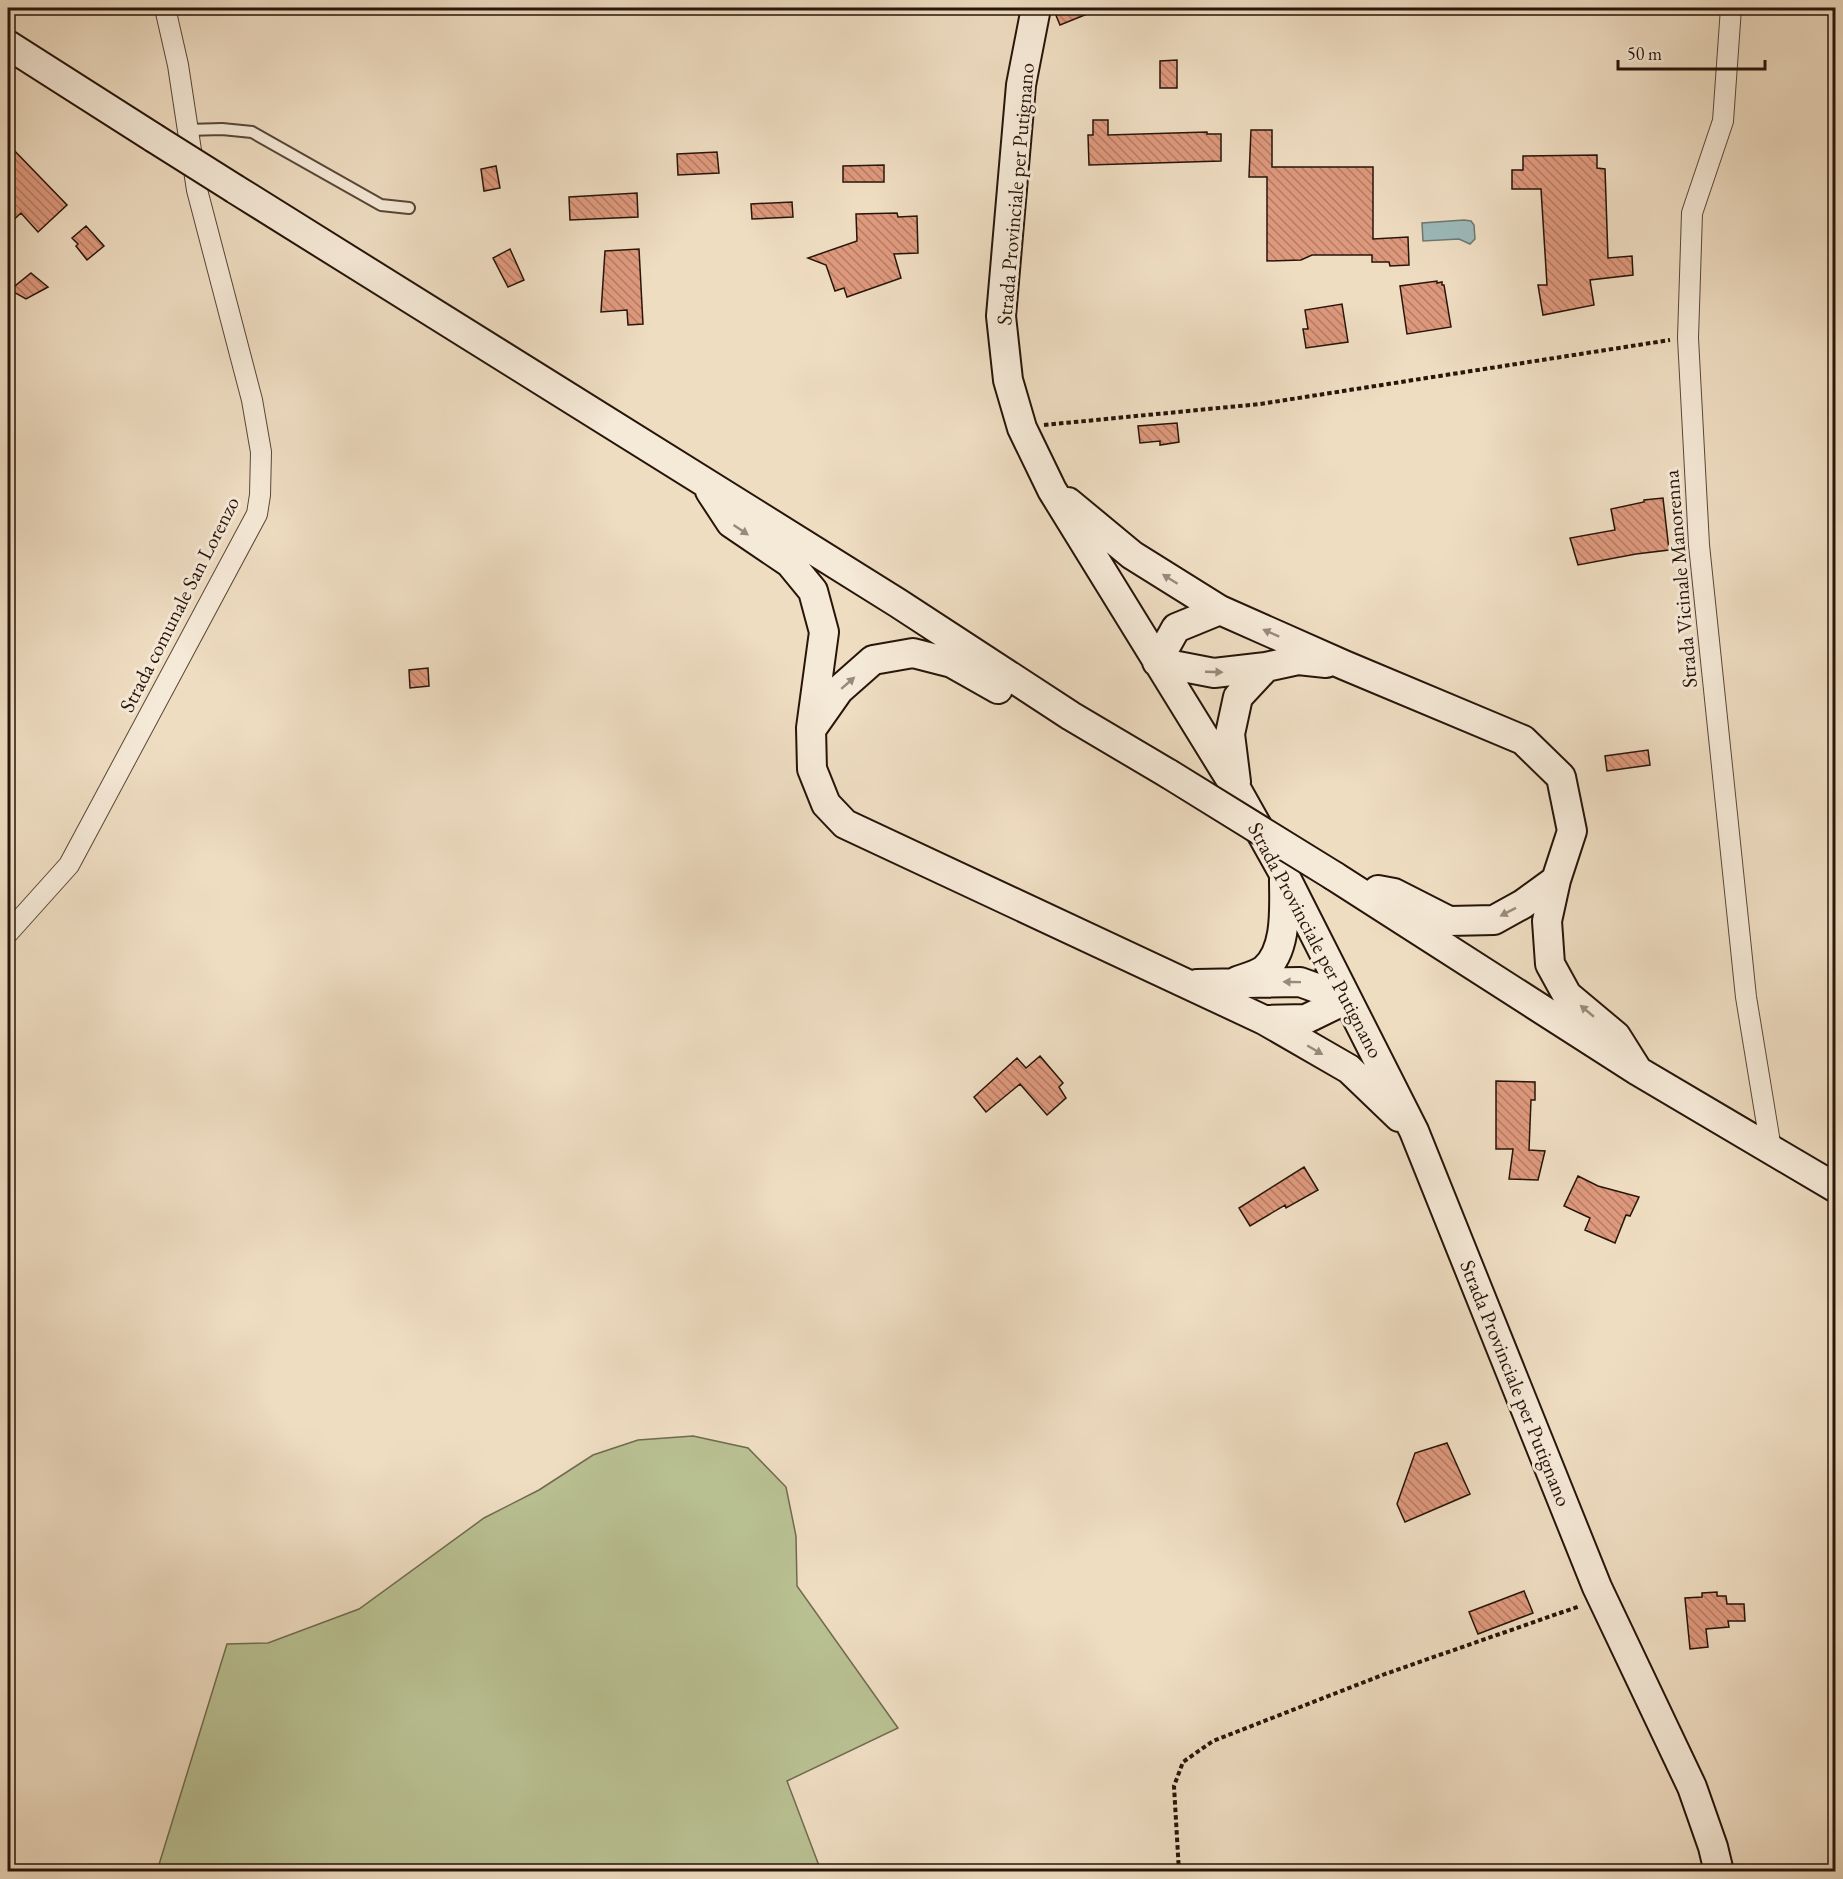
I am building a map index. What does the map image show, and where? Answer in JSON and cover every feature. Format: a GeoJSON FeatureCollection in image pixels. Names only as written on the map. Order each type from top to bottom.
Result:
{"type":"FeatureCollection","features":[{"type":"Feature","properties":{"kind":"main road","name":"Strada Provinciale per Putignano"},"geometry":{"type":"LineString","coordinates":[[1036,8],[1021,85],[1001,316],[1008,380],[1022,428],[1052,490],[1237,790],[1284,874],[1414,1131],[1602,1598],[1692,1787],[1713,1847],[1719,1872]]}},
{"type":"Feature","properties":{"kind":"main road"},"geometry":{"type":"LineString","coordinates":[[8,45],[898,603],[1071,716],[1339,879],[1638,1071],[1836,1188]]}},
{"type":"Feature","properties":{"kind":"main road"},"geometry":{"type":"LineString","coordinates":[[706,484],[731,523],[790,563],[813,591],[824,632],[812,728],[812,769],[826,804],[845,824],[1264,1020],[1349,1069],[1414,1131]]}},
{"type":"Feature","properties":{"kind":"main road"},"geometry":{"type":"LineString","coordinates":[[1052,490],[1132,555],[1220,610],[1523,740],[1561,777],[1572,831],[1556,880],[1547,921],[1550,964],[1567,995],[1616,1036],[1638,1071]]}},
{"type":"Feature","properties":{"kind":"main road"},"geometry":{"type":"LineString","coordinates":[[1220,610],[1176,628],[1157,662],[1214,674],[1298,660],[1344,665]]}},
{"type":"Feature","properties":{"kind":"main road"},"geometry":{"type":"LineString","coordinates":[[812,728],[839,690],[873,660],[913,653],[952,663],[1012,697],[1071,716]]}},
{"type":"Feature","properties":{"kind":"main road"},"geometry":{"type":"LineString","coordinates":[[1237,790],[1230,734],[1238,697],[1266,667]]}},
{"type":"Feature","properties":{"kind":"main road"},"geometry":{"type":"LineString","coordinates":[[1232,984],[1264,970],[1278,949],[1284,923],[1284,874]]}},
{"type":"Feature","properties":{"kind":"main road"},"geometry":{"type":"LineString","coordinates":[[1339,879],[1394,893],[1449,921],[1494,920],[1523,904],[1556,880]]}},
{"type":"Feature","properties":{"kind":"main road"},"geometry":{"type":"LineString","coordinates":[[1189,985],[1300,982],[1347,999]]}},
{"type":"Feature","properties":{"kind":"main road"},"geometry":{"type":"LineString","coordinates":[[1264,1020],[1306,1019],[1347,999]]}},
{"type":"Feature","properties":{"kind":"street","name":"Strada comunale San Lorenzo"},"geometry":{"type":"LineString","coordinates":[[8,933],[69,866],[257,514],[261,452],[252,400],[197,190],[178,65],[165,8]]}},
{"type":"Feature","properties":{"kind":"street","name":"Strada Vicinale Manorenna"},"geometry":{"type":"LineString","coordinates":[[1731,8],[1723,121],[1692,213],[1688,338],[1702,581],[1746,997],[1771,1149]]}},
{"type":"Feature","properties":{"kind":"lane"},"geometry":{"type":"LineString","coordinates":[[187,130],[222,129],[252,132],[381,205],[409,208]]}},
{"type":"Feature","properties":{"kind":"path"},"geometry":{"type":"LineString","coordinates":[[1022,428],[1260,404],[1688,338]]}},
{"type":"Feature","properties":{"kind":"path"},"geometry":{"type":"LineString","coordinates":[[1179,1872],[1174,1786],[1183,1762],[1213,1741],[1385,1674],[1602,1598]]}},
{"type":"Feature","properties":{"kind":"green space"},"geometry":{"type":"Polygon","coordinates":[[[693,1436],[748,1448],[786,1487],[796,1536],[797,1586],[898,1728],[787,1781],[821,1871],[157,1871],[227,1644],[268,1643],[359,1609],[484,1518],[539,1490],[593,1455],[638,1440],[693,1436]]]}},
{"type":"Feature","properties":{"kind":"water"},"geometry":{"type":"Polygon","coordinates":[[[1471,221],[1474,225],[1475,239],[1470,244],[1459,239],[1423,241],[1422,223],[1471,221]]]}},
{"type":"Feature","properties":{"kind":"building"},"geometry":{"type":"Polygon","coordinates":[[[1053,8],[1102,8],[1060,25],[1053,8]]]}},
{"type":"Feature","properties":{"kind":"building"},"geometry":{"type":"Polygon","coordinates":[[[1177,60],[1177,88],[1160,88],[1160,61],[1177,60]]]}},
{"type":"Feature","properties":{"kind":"building"},"geometry":{"type":"Polygon","coordinates":[[[1093,120],[1108,120],[1108,135],[1207,132],[1207,134],[1221,134],[1221,161],[1089,165],[1088,135],[1093,135],[1093,120]]]}},
{"type":"Feature","properties":{"kind":"building"},"geometry":{"type":"Polygon","coordinates":[[[1251,130],[1272,130],[1272,167],[1373,167],[1373,239],[1408,237],[1409,265],[1390,266],[1389,262],[1372,262],[1372,255],[1312,255],[1301,260],[1267,261],[1267,177],[1249,177],[1251,130]]]}},
{"type":"Feature","properties":{"kind":"building"},"geometry":{"type":"Polygon","coordinates":[[[8,144],[67,205],[38,232],[21,213],[8,225],[8,144]]]}},
{"type":"Feature","properties":{"kind":"building"},"geometry":{"type":"Polygon","coordinates":[[[717,152],[719,173],[678,175],[677,154],[717,152]]]}},
{"type":"Feature","properties":{"kind":"building"},"geometry":{"type":"Polygon","coordinates":[[[1597,155],[1597,168],[1605,169],[1608,258],[1632,256],[1633,275],[1590,280],[1594,305],[1543,315],[1538,285],[1547,285],[1541,189],[1512,189],[1512,170],[1523,170],[1523,156],[1597,155]]]}},
{"type":"Feature","properties":{"kind":"building"},"geometry":{"type":"Polygon","coordinates":[[[884,165],[884,182],[843,182],[843,166],[884,165]]]}},
{"type":"Feature","properties":{"kind":"building"},"geometry":{"type":"Polygon","coordinates":[[[496,166],[500,188],[484,191],[481,169],[496,166]]]}},
{"type":"Feature","properties":{"kind":"building"},"geometry":{"type":"Polygon","coordinates":[[[637,193],[638,217],[570,220],[569,197],[637,193]]]}},
{"type":"Feature","properties":{"kind":"building"},"geometry":{"type":"Polygon","coordinates":[[[792,202],[793,217],[752,219],[751,204],[792,202]]]}},
{"type":"Feature","properties":{"kind":"building"},"geometry":{"type":"Polygon","coordinates":[[[897,213],[898,217],[917,216],[918,253],[894,254],[901,278],[847,297],[844,288],[835,291],[826,265],[808,258],[857,241],[856,214],[897,213]]]}},
{"type":"Feature","properties":{"kind":"building"},"geometry":{"type":"Polygon","coordinates":[[[86,226],[104,246],[87,260],[72,238],[86,226]]]}},
{"type":"Feature","properties":{"kind":"building"},"geometry":{"type":"Polygon","coordinates":[[[510,249],[524,280],[508,287],[493,258],[510,249]]]}},
{"type":"Feature","properties":{"kind":"building"},"geometry":{"type":"Polygon","coordinates":[[[639,249],[643,324],[628,325],[627,310],[601,312],[605,251],[639,249]]]}},
{"type":"Feature","properties":{"kind":"building"},"geometry":{"type":"Polygon","coordinates":[[[31,273],[48,287],[26,299],[10,290],[31,273]]]}},
{"type":"Feature","properties":{"kind":"building"},"geometry":{"type":"Polygon","coordinates":[[[1437,281],[1444,285],[1451,327],[1407,334],[1400,286],[1437,281]]]}},
{"type":"Feature","properties":{"kind":"building"},"geometry":{"type":"Polygon","coordinates":[[[1342,304],[1348,342],[1306,348],[1303,329],[1308,329],[1305,310],[1342,304]]]}},
{"type":"Feature","properties":{"kind":"building"},"geometry":{"type":"Polygon","coordinates":[[[1177,423],[1179,442],[1160,445],[1160,441],[1140,443],[1138,426],[1177,423]]]}},
{"type":"Feature","properties":{"kind":"building"},"geometry":{"type":"Polygon","coordinates":[[[1663,498],[1669,550],[1578,565],[1570,538],[1615,530],[1611,509],[1644,502],[1644,500],[1663,498]]]}},
{"type":"Feature","properties":{"kind":"building"},"geometry":{"type":"Polygon","coordinates":[[[428,668],[429,686],[410,688],[409,670],[428,668]]]}},
{"type":"Feature","properties":{"kind":"building"},"geometry":{"type":"Polygon","coordinates":[[[1648,750],[1650,765],[1607,771],[1605,756],[1648,750]]]}},
{"type":"Feature","properties":{"kind":"building"},"geometry":{"type":"Polygon","coordinates":[[[1040,1056],[1063,1083],[1059,1087],[1066,1098],[1047,1115],[1020,1084],[986,1112],[974,1097],[1017,1058],[1026,1068],[1040,1056]]]}},
{"type":"Feature","properties":{"kind":"building"},"geometry":{"type":"Polygon","coordinates":[[[1496,1081],[1535,1082],[1535,1100],[1531,1100],[1529,1150],[1545,1151],[1538,1180],[1509,1179],[1513,1149],[1496,1149],[1496,1081]]]}},
{"type":"Feature","properties":{"kind":"building"},"geometry":{"type":"Polygon","coordinates":[[[1304,1167],[1318,1190],[1286,1208],[1285,1205],[1250,1226],[1239,1208],[1304,1167]]]}},
{"type":"Feature","properties":{"kind":"building"},"geometry":{"type":"Polygon","coordinates":[[[1578,1176],[1598,1186],[1639,1197],[1630,1216],[1626,1215],[1615,1243],[1585,1230],[1590,1218],[1564,1206],[1578,1176]]]}},
{"type":"Feature","properties":{"kind":"building"},"geometry":{"type":"Polygon","coordinates":[[[1447,1443],[1470,1494],[1405,1522],[1397,1504],[1415,1453],[1447,1443]]]}},
{"type":"Feature","properties":{"kind":"building"},"geometry":{"type":"Polygon","coordinates":[[[1524,1591],[1533,1613],[1478,1634],[1469,1612],[1524,1591]]]}},
{"type":"Feature","properties":{"kind":"building"},"geometry":{"type":"Polygon","coordinates":[[[1717,1592],[1717,1596],[1726,1596],[1727,1604],[1744,1604],[1745,1621],[1728,1621],[1729,1627],[1706,1629],[1708,1647],[1690,1649],[1685,1598],[1702,1597],[1702,1593],[1717,1592]]]}}]}
